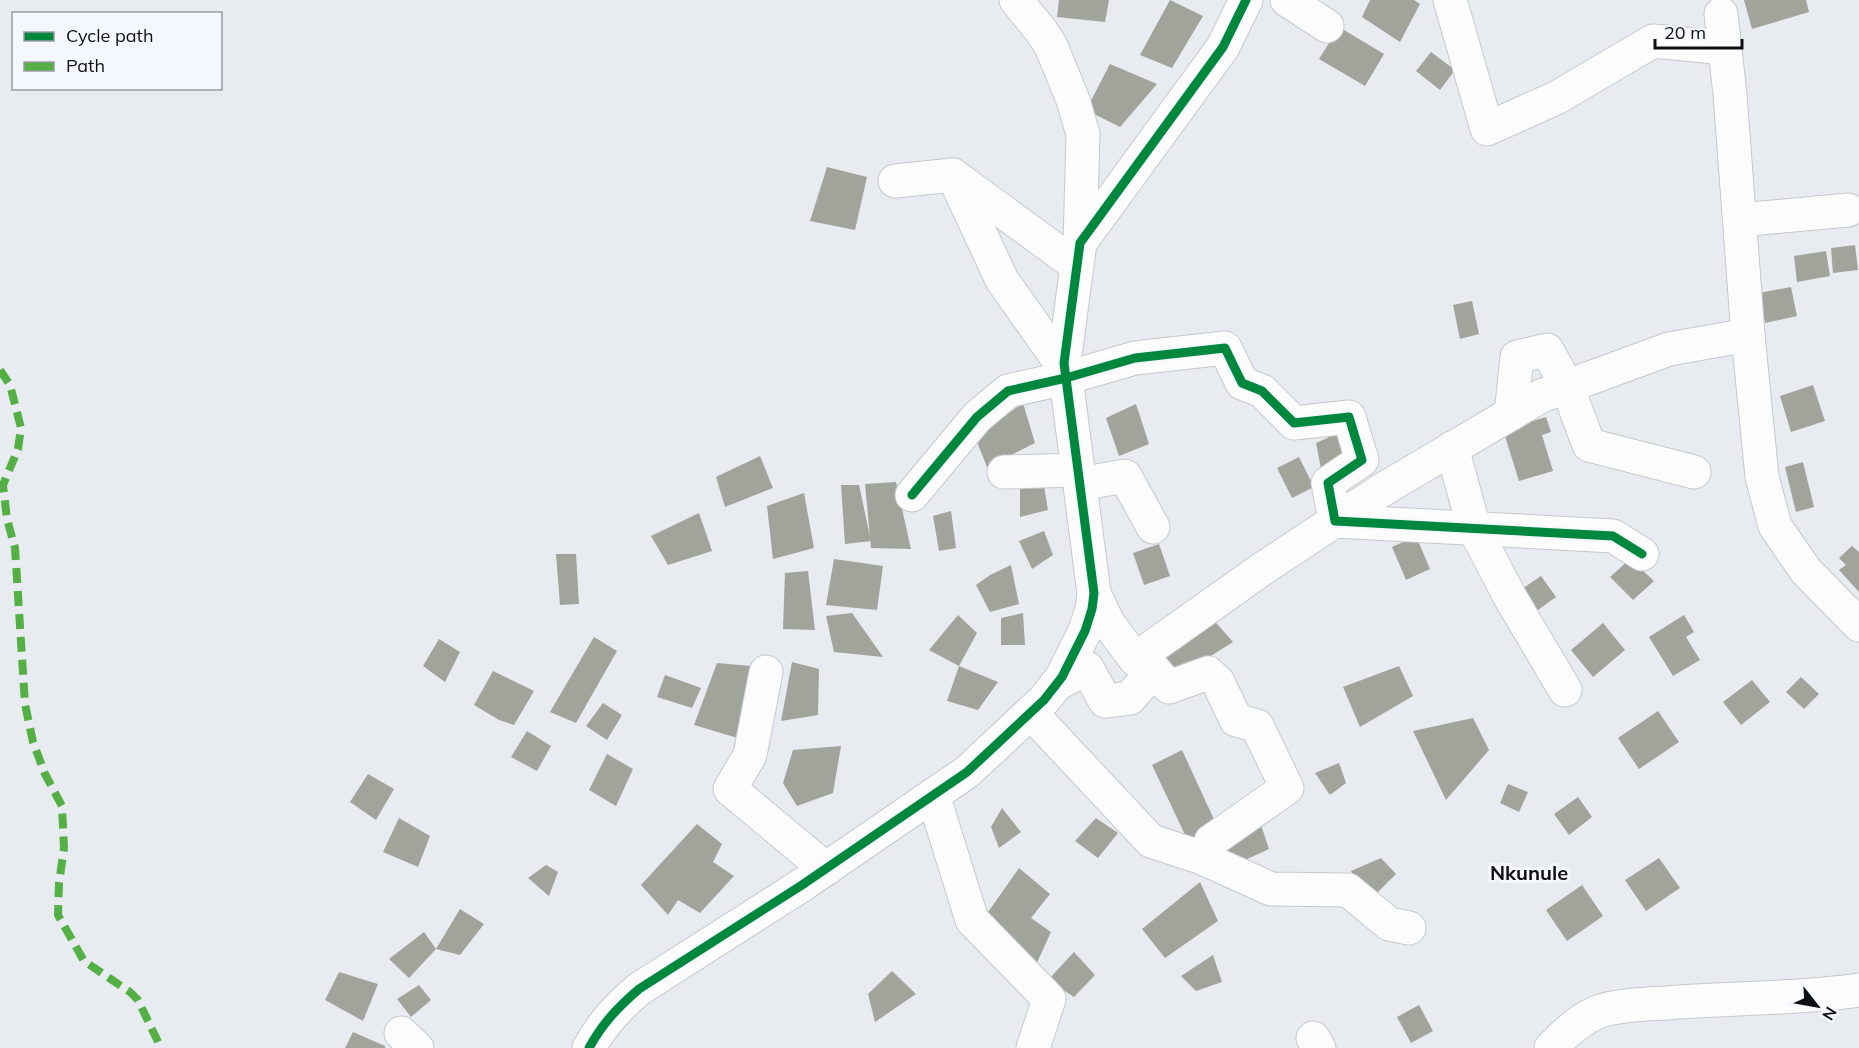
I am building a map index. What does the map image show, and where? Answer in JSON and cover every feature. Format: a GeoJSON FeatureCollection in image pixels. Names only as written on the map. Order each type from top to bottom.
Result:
{"type":"FeatureCollection","features":[{"type":"Feature","properties":{"kind":"street"},"geometry":{"type":"LineString","coordinates":[[589,1048],[599,1030],[616,1009],[639,989],[826,869],[968,772],[1031,713],[1057,684],[1085,631],[1094,593],[1064,353],[1078,254],[1083,134],[1073,100],[1052,46],[1016,0]]}},
{"type":"Feature","properties":{"kind":"street"},"geometry":{"type":"LineString","coordinates":[[1078,254],[1223,47],[1246,0]]}},
{"type":"Feature","properties":{"kind":"street"},"geometry":{"type":"LineString","coordinates":[[1287,0],[1327,26]]}},
{"type":"Feature","properties":{"kind":"street"},"geometry":{"type":"LineString","coordinates":[[1450,0],[1487,129],[1558,98],[1653,41],[1725,48]]}},
{"type":"Feature","properties":{"kind":"street"},"geometry":{"type":"LineString","coordinates":[[1722,14],[1762,477],[1775,526],[1806,571],[1859,625]]}},
{"type":"Feature","properties":{"kind":"street"},"geometry":{"type":"LineString","coordinates":[[895,181],[954,175],[1078,254]]}},
{"type":"Feature","properties":{"kind":"street"},"geometry":{"type":"LineString","coordinates":[[954,175],[1002,280],[1065,374]]}},
{"type":"Feature","properties":{"kind":"street"},"geometry":{"type":"LineString","coordinates":[[1740,220],[1848,210]]}},
{"type":"Feature","properties":{"kind":"street"},"geometry":{"type":"LineString","coordinates":[[1057,684],[1087,668],[1105,702],[1130,698],[1145,664],[1256,574],[1382,490],[1452,448],[1541,396],[1567,386],[1669,349],[1748,335]]}},
{"type":"Feature","properties":{"kind":"street"},"geometry":{"type":"LineString","coordinates":[[912,495],[977,417],[1008,391],[1065,374],[1135,358],[1225,348],[1242,383],[1262,391],[1294,423],[1348,417],[1362,460],[1328,483],[1335,521]]}},
{"type":"Feature","properties":{"kind":"street"},"geometry":{"type":"LineString","coordinates":[[1511,414],[1516,357],[1547,350],[1567,386],[1589,445],[1694,472]]}},
{"type":"Feature","properties":{"kind":"street"},"geometry":{"type":"LineString","coordinates":[[1452,448],[1474,528],[1510,597],[1565,690]]}},
{"type":"Feature","properties":{"kind":"street"},"geometry":{"type":"LineString","coordinates":[[1004,472],[1079,477],[1125,476],[1153,527]]}},
{"type":"Feature","properties":{"kind":"street"},"geometry":{"type":"LineString","coordinates":[[1335,521],[1613,536],[1642,554]]}},
{"type":"Feature","properties":{"kind":"street"},"geometry":{"type":"LineString","coordinates":[[1094,593],[1108,622],[1145,664],[1170,687],[1208,673],[1218,682],[1236,720],[1257,726],[1287,788],[1211,841],[1207,860]]}},
{"type":"Feature","properties":{"kind":"street"},"geometry":{"type":"LineString","coordinates":[[766,672],[750,755],[730,789],[826,869]]}},
{"type":"Feature","properties":{"kind":"street"},"geometry":{"type":"LineString","coordinates":[[1031,713],[1151,841],[1207,860],[1271,889],[1348,890],[1389,924],[1409,928]]}},
{"type":"Feature","properties":{"kind":"street"},"geometry":{"type":"LineString","coordinates":[[933,795],[972,920],[1049,999],[1033,1048]]}},
{"type":"Feature","properties":{"kind":"street"},"geometry":{"type":"LineString","coordinates":[[1551,1048],[1565,1033],[1598,1012],[1633,1006],[1717,999],[1828,994],[1859,990]]}},
{"type":"Feature","properties":{"kind":"building"},"geometry":{"type":"Polygon","coordinates":[[[1059,0],[1109,0],[1105,22],[1057,17],[1059,0]]]}},
{"type":"Feature","properties":{"kind":"building"},"geometry":{"type":"Polygon","coordinates":[[[1170,0],[1203,16],[1172,68],[1140,55],[1170,0]]]}},
{"type":"Feature","properties":{"kind":"building"},"geometry":{"type":"Polygon","coordinates":[[[1370,0],[1414,0],[1420,4],[1400,42],[1362,17],[1370,0]]]}},
{"type":"Feature","properties":{"kind":"building"},"geometry":{"type":"Polygon","coordinates":[[[1744,0],[1806,0],[1809,12],[1752,29],[1744,0]]]}},
{"type":"Feature","properties":{"kind":"building"},"geometry":{"type":"Polygon","coordinates":[[[1339,27],[1384,54],[1365,86],[1319,59],[1339,27]]]}},
{"type":"Feature","properties":{"kind":"building"},"geometry":{"type":"Polygon","coordinates":[[[1431,52],[1455,70],[1440,90],[1416,71],[1431,52]]]}},
{"type":"Feature","properties":{"kind":"building"},"geometry":{"type":"Polygon","coordinates":[[[1110,64],[1157,84],[1120,127],[1086,110],[1110,64]]]}},
{"type":"Feature","properties":{"kind":"building"},"geometry":{"type":"Polygon","coordinates":[[[827,167],[867,177],[855,230],[810,221],[827,167]]]}},
{"type":"Feature","properties":{"kind":"building"},"geometry":{"type":"Polygon","coordinates":[[[1855,245],[1858,270],[1833,273],[1831,248],[1855,245]]]}},
{"type":"Feature","properties":{"kind":"building"},"geometry":{"type":"Polygon","coordinates":[[[1826,251],[1830,276],[1797,282],[1794,256],[1826,251]]]}},
{"type":"Feature","properties":{"kind":"building"},"geometry":{"type":"Polygon","coordinates":[[[1791,287],[1797,316],[1765,323],[1759,293],[1791,287]]]}},
{"type":"Feature","properties":{"kind":"building"},"geometry":{"type":"Polygon","coordinates":[[[1472,301],[1479,334],[1460,339],[1453,305],[1472,301]]]}},
{"type":"Feature","properties":{"kind":"building"},"geometry":{"type":"Polygon","coordinates":[[[1813,385],[1825,421],[1791,432],[1780,396],[1813,385]]]}},
{"type":"Feature","properties":{"kind":"building"},"geometry":{"type":"Polygon","coordinates":[[[1023,403],[1035,443],[987,467],[975,437],[1023,403]]]}},
{"type":"Feature","properties":{"kind":"building"},"geometry":{"type":"Polygon","coordinates":[[[1136,404],[1149,444],[1119,456],[1106,418],[1136,404]]]}},
{"type":"Feature","properties":{"kind":"building"},"geometry":{"type":"Polygon","coordinates":[[[1546,417],[1551,432],[1542,435],[1553,471],[1519,481],[1503,430],[1546,417]]]}},
{"type":"Feature","properties":{"kind":"building"},"geometry":{"type":"Polygon","coordinates":[[[1347,429],[1354,459],[1322,474],[1316,443],[1347,429]]]}},
{"type":"Feature","properties":{"kind":"building"},"geometry":{"type":"Polygon","coordinates":[[[760,456],[773,488],[725,507],[716,477],[760,456]]]}},
{"type":"Feature","properties":{"kind":"building"},"geometry":{"type":"Polygon","coordinates":[[[1299,457],[1314,487],[1292,498],[1277,468],[1299,457]]]}},
{"type":"Feature","properties":{"kind":"building"},"geometry":{"type":"Polygon","coordinates":[[[1803,462],[1814,507],[1796,512],[1785,467],[1803,462]]]}},
{"type":"Feature","properties":{"kind":"building"},"geometry":{"type":"Polygon","coordinates":[[[1042,473],[1048,510],[1020,517],[1020,483],[1042,473]]]}},
{"type":"Feature","properties":{"kind":"building"},"geometry":{"type":"Polygon","coordinates":[[[896,482],[911,549],[871,548],[865,484],[896,482]]]}},
{"type":"Feature","properties":{"kind":"building"},"geometry":{"type":"Polygon","coordinates":[[[841,485],[859,485],[871,541],[845,544],[841,485]]]}},
{"type":"Feature","properties":{"kind":"building"},"geometry":{"type":"Polygon","coordinates":[[[804,493],[814,548],[773,559],[767,506],[804,493]]]}},
{"type":"Feature","properties":{"kind":"building"},"geometry":{"type":"Polygon","coordinates":[[[951,511],[956,548],[939,551],[933,516],[951,511]]]}},
{"type":"Feature","properties":{"kind":"building"},"geometry":{"type":"Polygon","coordinates":[[[699,513],[712,551],[668,565],[651,536],[699,513]]]}},
{"type":"Feature","properties":{"kind":"building"},"geometry":{"type":"Polygon","coordinates":[[[1044,531],[1053,555],[1032,569],[1019,541],[1044,531]]]}},
{"type":"Feature","properties":{"kind":"building"},"geometry":{"type":"Polygon","coordinates":[[[1416,536],[1430,569],[1406,580],[1392,547],[1416,536]]]}},
{"type":"Feature","properties":{"kind":"building"},"geometry":{"type":"Polygon","coordinates":[[[1159,544],[1170,576],[1144,585],[1133,553],[1159,544]]]}},
{"type":"Feature","properties":{"kind":"building"},"geometry":{"type":"Polygon","coordinates":[[[1852,546],[1859,552],[1859,592],[1839,570],[1846,565],[1839,558],[1852,546]]]}},
{"type":"Feature","properties":{"kind":"building"},"geometry":{"type":"Polygon","coordinates":[[[556,554],[576,554],[579,604],[560,605],[556,554]]]}},
{"type":"Feature","properties":{"kind":"building"},"geometry":{"type":"Polygon","coordinates":[[[834,559],[883,566],[877,610],[826,605],[834,559]]]}},
{"type":"Feature","properties":{"kind":"building"},"geometry":{"type":"Polygon","coordinates":[[[1630,559],[1654,581],[1633,600],[1610,577],[1630,559]]]}},
{"type":"Feature","properties":{"kind":"building"},"geometry":{"type":"Polygon","coordinates":[[[1011,565],[1019,604],[990,612],[976,585],[1011,565]]]}},
{"type":"Feature","properties":{"kind":"building"},"geometry":{"type":"Polygon","coordinates":[[[808,571],[815,630],[783,629],[785,573],[808,571]]]}},
{"type":"Feature","properties":{"kind":"building"},"geometry":{"type":"Polygon","coordinates":[[[1541,576],[1556,597],[1531,615],[1516,593],[1541,576]]]}},
{"type":"Feature","properties":{"kind":"building"},"geometry":{"type":"Polygon","coordinates":[[[852,613],[883,657],[834,652],[826,616],[852,613]]]}},
{"type":"Feature","properties":{"kind":"building"},"geometry":{"type":"Polygon","coordinates":[[[1023,613],[1025,645],[1001,645],[1001,618],[1023,613]]]}},
{"type":"Feature","properties":{"kind":"building"},"geometry":{"type":"Polygon","coordinates":[[[958,615],[977,633],[959,666],[929,650],[958,615]]]}},
{"type":"Feature","properties":{"kind":"building"},"geometry":{"type":"Polygon","coordinates":[[[1684,615],[1694,632],[1686,637],[1700,660],[1673,676],[1649,637],[1684,615]]]}},
{"type":"Feature","properties":{"kind":"building"},"geometry":{"type":"Polygon","coordinates":[[[1211,617],[1233,642],[1171,681],[1157,656],[1211,617]]]}},
{"type":"Feature","properties":{"kind":"building"},"geometry":{"type":"Polygon","coordinates":[[[1603,623],[1625,650],[1593,677],[1571,650],[1603,623]]]}},
{"type":"Feature","properties":{"kind":"building"},"geometry":{"type":"Polygon","coordinates":[[[594,637],[617,651],[576,723],[550,712],[594,637]]]}},
{"type":"Feature","properties":{"kind":"building"},"geometry":{"type":"Polygon","coordinates":[[[439,639],[460,652],[445,682],[423,666],[439,639]]]}},
{"type":"Feature","properties":{"kind":"building"},"geometry":{"type":"Polygon","coordinates":[[[792,662],[819,669],[818,715],[781,721],[792,662]]]}},
{"type":"Feature","properties":{"kind":"building"},"geometry":{"type":"Polygon","coordinates":[[[717,663],[751,666],[741,739],[694,725],[717,663]]]}},
{"type":"Feature","properties":{"kind":"building"},"geometry":{"type":"Polygon","coordinates":[[[959,666],[998,682],[978,710],[947,701],[959,666]]]}},
{"type":"Feature","properties":{"kind":"building"},"geometry":{"type":"Polygon","coordinates":[[[1399,666],[1413,696],[1360,727],[1343,687],[1399,666]]]}},
{"type":"Feature","properties":{"kind":"building"},"geometry":{"type":"Polygon","coordinates":[[[493,671],[534,691],[514,725],[499,720],[474,705],[493,671]]]}},
{"type":"Feature","properties":{"kind":"building"},"geometry":{"type":"Polygon","coordinates":[[[665,675],[701,688],[692,708],[657,697],[665,675]]]}},
{"type":"Feature","properties":{"kind":"building"},"geometry":{"type":"Polygon","coordinates":[[[1801,677],[1819,694],[1804,709],[1786,692],[1801,677]]]}},
{"type":"Feature","properties":{"kind":"building"},"geometry":{"type":"Polygon","coordinates":[[[1752,680],[1770,702],[1741,725],[1723,702],[1752,680]]]}},
{"type":"Feature","properties":{"kind":"building"},"geometry":{"type":"Polygon","coordinates":[[[603,703],[622,715],[607,740],[586,726],[603,703]]]}},
{"type":"Feature","properties":{"kind":"building"},"geometry":{"type":"Polygon","coordinates":[[[1658,711],[1679,742],[1639,769],[1618,738],[1658,711]]]}},
{"type":"Feature","properties":{"kind":"building"},"geometry":{"type":"Polygon","coordinates":[[[1473,718],[1489,750],[1446,800],[1413,731],[1473,718]]]}},
{"type":"Feature","properties":{"kind":"building"},"geometry":{"type":"Polygon","coordinates":[[[527,731],[551,746],[537,771],[511,757],[527,731]]]}},
{"type":"Feature","properties":{"kind":"building"},"geometry":{"type":"Polygon","coordinates":[[[841,746],[833,793],[797,806],[783,783],[793,750],[841,746]]]}},
{"type":"Feature","properties":{"kind":"building"},"geometry":{"type":"Polygon","coordinates":[[[1182,750],[1218,828],[1187,839],[1152,765],[1182,750]]]}},
{"type":"Feature","properties":{"kind":"building"},"geometry":{"type":"Polygon","coordinates":[[[607,754],[633,769],[616,806],[589,790],[607,754]]]}},
{"type":"Feature","properties":{"kind":"building"},"geometry":{"type":"Polygon","coordinates":[[[1339,763],[1346,783],[1330,795],[1315,773],[1339,763]]]}},
{"type":"Feature","properties":{"kind":"building"},"geometry":{"type":"Polygon","coordinates":[[[368,774],[394,789],[376,820],[350,802],[368,774]]]}},
{"type":"Feature","properties":{"kind":"building"},"geometry":{"type":"Polygon","coordinates":[[[1508,784],[1528,792],[1519,812],[1500,803],[1508,784]]]}},
{"type":"Feature","properties":{"kind":"building"},"geometry":{"type":"Polygon","coordinates":[[[1578,797],[1592,817],[1569,835],[1554,814],[1578,797]]]}},
{"type":"Feature","properties":{"kind":"building"},"geometry":{"type":"Polygon","coordinates":[[[1002,808],[1021,832],[999,848],[991,827],[1002,808]]]}},
{"type":"Feature","properties":{"kind":"building"},"geometry":{"type":"Polygon","coordinates":[[[399,818],[430,836],[418,867],[383,852],[399,818]]]}},
{"type":"Feature","properties":{"kind":"building"},"geometry":{"type":"Polygon","coordinates":[[[1096,818],[1118,833],[1098,858],[1075,841],[1096,818]]]}},
{"type":"Feature","properties":{"kind":"building"},"geometry":{"type":"Polygon","coordinates":[[[1260,822],[1269,849],[1230,867],[1218,844],[1260,822]]]}},
{"type":"Feature","properties":{"kind":"building"},"geometry":{"type":"Polygon","coordinates":[[[697,824],[722,844],[713,862],[734,876],[700,913],[678,900],[668,915],[641,885],[697,824]]]}},
{"type":"Feature","properties":{"kind":"building"},"geometry":{"type":"Polygon","coordinates":[[[1381,858],[1396,874],[1368,902],[1351,871],[1381,858]]]}},
{"type":"Feature","properties":{"kind":"building"},"geometry":{"type":"Polygon","coordinates":[[[1659,858],[1680,888],[1646,911],[1625,880],[1659,858]]]}},
{"type":"Feature","properties":{"kind":"building"},"geometry":{"type":"Polygon","coordinates":[[[546,865],[558,872],[549,896],[528,878],[546,865]]]}},
{"type":"Feature","properties":{"kind":"building"},"geometry":{"type":"Polygon","coordinates":[[[1019,868],[1050,894],[1031,918],[1051,932],[1036,965],[981,922],[1019,868]]]}},
{"type":"Feature","properties":{"kind":"building"},"geometry":{"type":"Polygon","coordinates":[[[1200,882],[1218,921],[1165,958],[1142,929],[1200,882]]]}},
{"type":"Feature","properties":{"kind":"building"},"geometry":{"type":"Polygon","coordinates":[[[1582,885],[1603,916],[1567,941],[1546,910],[1582,885]]]}},
{"type":"Feature","properties":{"kind":"building"},"geometry":{"type":"Polygon","coordinates":[[[460,909],[484,924],[460,955],[436,949],[460,909]]]}},
{"type":"Feature","properties":{"kind":"building"},"geometry":{"type":"Polygon","coordinates":[[[424,932],[436,949],[409,978],[389,959],[424,932]]]}},
{"type":"Feature","properties":{"kind":"building"},"geometry":{"type":"Polygon","coordinates":[[[1074,952],[1095,975],[1074,997],[1048,980],[1074,952]]]}},
{"type":"Feature","properties":{"kind":"building"},"geometry":{"type":"Polygon","coordinates":[[[1213,955],[1222,982],[1196,991],[1181,976],[1213,955]]]}},
{"type":"Feature","properties":{"kind":"building"},"geometry":{"type":"Polygon","coordinates":[[[892,971],[916,994],[875,1022],[868,994],[892,971]]]}},
{"type":"Feature","properties":{"kind":"building"},"geometry":{"type":"Polygon","coordinates":[[[339,972],[378,984],[363,1021],[325,1000],[339,972]]]}},
{"type":"Feature","properties":{"kind":"building"},"geometry":{"type":"Polygon","coordinates":[[[419,985],[431,1000],[411,1017],[397,999],[419,985]]]}},
{"type":"Feature","properties":{"kind":"building"},"geometry":{"type":"Polygon","coordinates":[[[1419,1005],[1433,1031],[1411,1043],[1397,1017],[1419,1005]]]}},
{"type":"Feature","properties":{"kind":"building"},"geometry":{"type":"Polygon","coordinates":[[[353,1032],[385,1046],[385,1048],[345,1048],[353,1032]]]}},
{"type":"Feature","properties":{"kind":"marked path"},"geometry":{"type":"LineString","coordinates":[[0,370],[10,385],[21,428],[18,449],[3,485],[7,519],[15,548],[25,704],[33,742],[45,774],[62,806],[64,848],[59,883],[58,915],[84,961],[130,992],[138,1000],[161,1048]]}},
{"type":"Feature","properties":{"kind":"cycle path"},"geometry":{"type":"LineString","coordinates":[[589,1048],[611,1016],[639,989],[802,885],[967,772],[1044,700],[1062,677],[1085,631],[1094,593],[1064,363],[1080,243],[1223,47],[1246,0]]}},
{"type":"Feature","properties":{"kind":"cycle path"},"geometry":{"type":"LineString","coordinates":[[912,495],[977,417],[1008,391],[1066,378],[1135,358],[1225,348],[1242,383],[1262,391],[1294,423],[1349,417],[1362,460],[1328,483],[1335,521],[1613,536],[1642,554]]}},
{"type":"Feature","properties":{"kind":"district","name":"Nkunule"},"geometry":{"type":"Point","coordinates":[1529,873]}}]}
